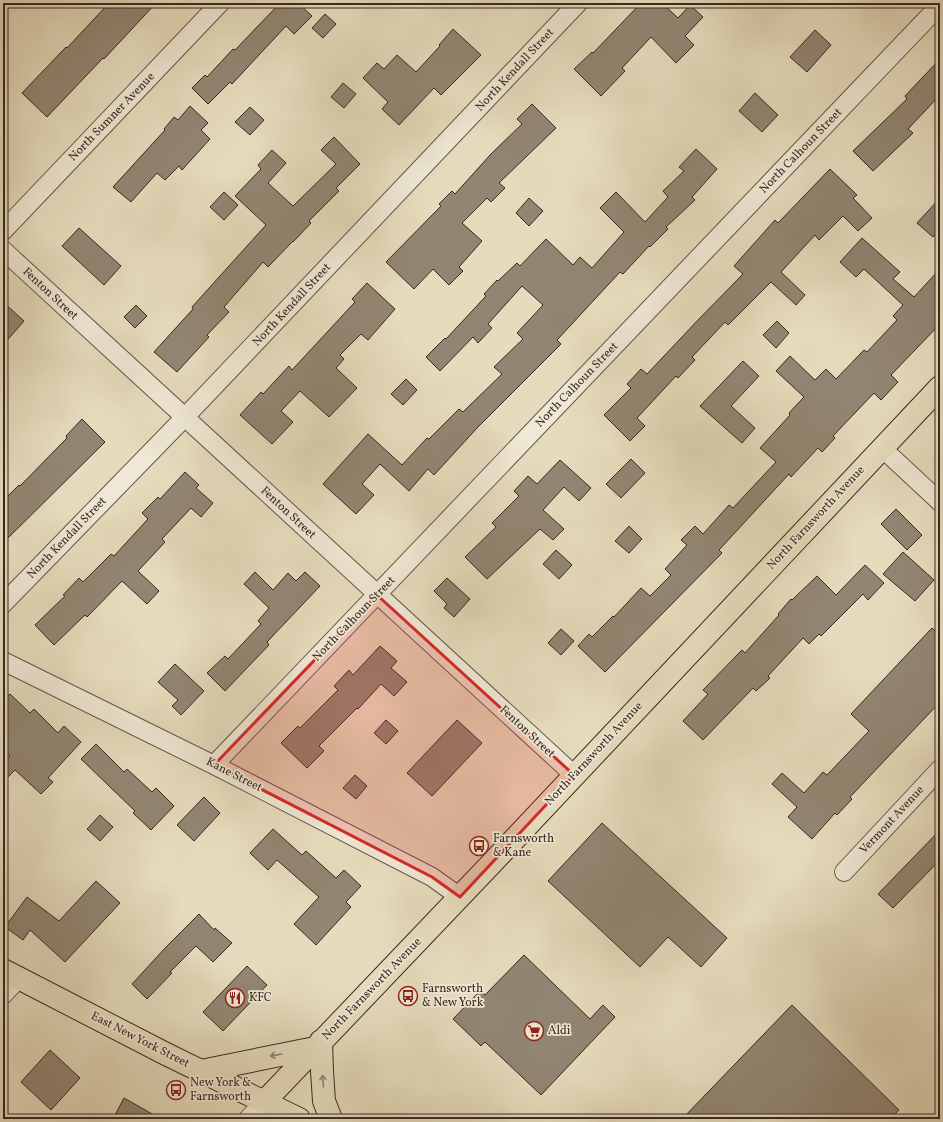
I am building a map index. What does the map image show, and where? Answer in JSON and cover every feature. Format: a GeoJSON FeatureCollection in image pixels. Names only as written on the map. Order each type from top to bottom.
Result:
{"type":"FeatureCollection","features":[{"type":"Feature","properties":{"kind":"main road","name":"North Farnsworth Avenue"},"geometry":{"type":"LineString","coordinates":[[264,1102],[460,897],[940,387]]}},
{"type":"Feature","properties":{"kind":"main road","name":"East New York Street"},"geometry":{"type":"LineString","coordinates":[[11,974],[299,1119]]}},
{"type":"Feature","properties":{"kind":"main road"},"geometry":{"type":"LineString","coordinates":[[201,1071],[318,1045],[322,1071],[324,1101],[331,1119]]}},
{"type":"Feature","properties":{"kind":"street","name":"North Sumner Avenue"},"geometry":{"type":"LineString","coordinates":[[3,231],[220,3]]}},
{"type":"Feature","properties":{"kind":"street","name":"North Kendall Street"},"geometry":{"type":"LineString","coordinates":[[3,604],[184,418],[578,3]]}},
{"type":"Feature","properties":{"kind":"street","name":"North Calhoun Street"},"geometry":{"type":"LineString","coordinates":[[214,765],[940,5]]}},
{"type":"Feature","properties":{"kind":"street","name":"Fenton Street"},"geometry":{"type":"LineString","coordinates":[[3,250],[574,775]]}},
{"type":"Feature","properties":{"kind":"street"},"geometry":{"type":"LineString","coordinates":[[882,448],[940,502]]}},
{"type":"Feature","properties":{"kind":"street","name":"Kane Street"},"geometry":{"type":"LineString","coordinates":[[3,661],[214,765],[432,877],[460,897]]}},
{"type":"Feature","properties":{"kind":"street","name":"Vermont Avenue"},"geometry":{"type":"LineString","coordinates":[[844,872],[940,768]]}},
{"type":"Feature","properties":{"kind":"street"},"geometry":{"type":"LineString","coordinates":[[3,995],[11,974]]}},
{"type":"Feature","properties":{"kind":"street","name":"North Farnsworth Avenue"},"geometry":{"type":"LineString","coordinates":[[248,1119],[264,1102]]}},
{"type":"Feature","properties":{"kind":"highlighted area"},"geometry":{"type":"Polygon","coordinates":[[[377,595],[574,775],[460,897],[432,877],[214,765],[377,595]]]}},
{"type":"Feature","properties":{"kind":"building"},"geometry":{"type":"Polygon","coordinates":[[[109,3],[156,3],[47,117],[22,93],[109,3]]]}},
{"type":"Feature","properties":{"kind":"building"},"geometry":{"type":"Polygon","coordinates":[[[280,3],[298,3],[312,16],[294,34],[286,26],[232,84],[230,82],[208,104],[192,88],[205,75],[207,77],[233,49],[235,50],[280,3]]]}},
{"type":"Feature","properties":{"kind":"building"},"geometry":{"type":"Polygon","coordinates":[[[641,3],[662,3],[678,18],[690,5],[703,17],[685,36],[694,45],[676,63],[651,37],[622,68],[625,71],[601,96],[574,69],[592,52],[593,53],[641,3]]]}},
{"type":"Feature","properties":{"kind":"building"},"geometry":{"type":"Polygon","coordinates":[[[325,14],[336,24],[323,38],[312,28],[325,14]]]}},
{"type":"Feature","properties":{"kind":"building"},"geometry":{"type":"Polygon","coordinates":[[[453,29],[481,55],[441,95],[434,88],[399,125],[382,109],[388,102],[363,78],[377,63],[384,69],[397,55],[416,72],[440,46],[439,45],[453,29]]]}},
{"type":"Feature","properties":{"kind":"building"},"geometry":{"type":"Polygon","coordinates":[[[815,30],[831,45],[807,72],[790,57],[815,30]]]}},
{"type":"Feature","properties":{"kind":"building"},"geometry":{"type":"Polygon","coordinates":[[[940,59],[940,95],[908,129],[913,133],[873,171],[853,151],[907,99],[905,96],[940,59]]]}},
{"type":"Feature","properties":{"kind":"building"},"geometry":{"type":"Polygon","coordinates":[[[343,83],[356,94],[344,108],[331,97],[343,83]]]}},
{"type":"Feature","properties":{"kind":"building"},"geometry":{"type":"Polygon","coordinates":[[[755,93],[778,115],[762,132],[739,111],[755,93]]]}},
{"type":"Feature","properties":{"kind":"building"},"geometry":{"type":"Polygon","coordinates":[[[532,104],[556,128],[499,183],[505,188],[491,202],[487,198],[462,223],[482,241],[459,267],[463,271],[449,285],[433,269],[414,289],[386,262],[441,206],[439,204],[452,191],[455,194],[491,154],[522,124],[517,119],[532,104]]]}},
{"type":"Feature","properties":{"kind":"building"},"geometry":{"type":"Polygon","coordinates":[[[190,106],[208,123],[201,130],[210,139],[182,170],[179,166],[165,180],[157,173],[131,202],[113,187],[165,130],[164,129],[174,117],[178,120],[190,106]]]}},
{"type":"Feature","properties":{"kind":"building"},"geometry":{"type":"Polygon","coordinates":[[[250,107],[264,120],[250,135],[235,122],[250,107]]]}},
{"type":"Feature","properties":{"kind":"building"},"geometry":{"type":"Polygon","coordinates":[[[334,137],[360,164],[336,188],[339,191],[309,221],[311,223],[293,242],[268,267],[263,262],[224,307],[229,312],[207,335],[209,337],[177,372],[154,352],[193,309],[192,307],[266,225],[235,196],[261,169],[258,165],[272,150],[286,163],[268,183],[293,206],[336,164],[321,150],[334,137]]]}},
{"type":"Feature","properties":{"kind":"building"},"geometry":{"type":"Polygon","coordinates":[[[696,149],[717,169],[692,197],[695,200],[666,227],[668,229],[650,247],[649,246],[623,274],[620,272],[557,340],[561,344],[478,427],[434,475],[428,469],[409,491],[380,464],[362,484],[374,495],[356,514],[323,484],[368,434],[402,465],[427,438],[429,439],[459,409],[463,412],[502,374],[494,367],[523,339],[517,333],[543,305],[522,286],[488,324],[492,328],[478,343],[473,337],[440,371],[426,357],[445,338],[446,339],[486,296],[484,294],[497,280],[498,281],[517,263],[520,266],[546,239],[573,265],[580,257],[592,268],[624,232],[600,208],[616,192],[645,222],[668,197],[663,191],[684,171],[679,167],[696,149]]]}},
{"type":"Feature","properties":{"kind":"building"},"geometry":{"type":"Polygon","coordinates":[[[830,169],[857,195],[853,198],[872,218],[858,231],[843,216],[819,240],[815,235],[781,272],[805,295],[796,305],[771,282],[728,325],[725,322],[692,357],[695,360],[678,378],[676,376],[637,418],[645,426],[630,441],[604,415],[631,388],[627,384],[641,369],[647,374],[743,274],[734,266],[775,220],[778,223],[830,169]]]}},
{"type":"Feature","properties":{"kind":"building"},"geometry":{"type":"Polygon","coordinates":[[[224,192],[238,205],[224,220],[210,207],[224,192]]]}},
{"type":"Feature","properties":{"kind":"building"},"geometry":{"type":"Polygon","coordinates":[[[529,198],[543,211],[529,226],[516,213],[529,198]]]}},
{"type":"Feature","properties":{"kind":"building"},"geometry":{"type":"Polygon","coordinates":[[[940,198],[940,229],[933,237],[917,223],[940,198]]]}},
{"type":"Feature","properties":{"kind":"building"},"geometry":{"type":"Polygon","coordinates":[[[79,228],[121,266],[104,285],[62,246],[79,228]]]}},
{"type":"Feature","properties":{"kind":"building"},"geometry":{"type":"Polygon","coordinates":[[[862,238],[900,272],[893,279],[914,297],[940,269],[940,324],[891,375],[898,382],[881,400],[874,393],[833,436],[835,438],[822,452],[818,448],[791,477],[789,474],[719,550],[722,553],[605,672],[578,646],[589,634],[592,637],[613,616],[614,617],[641,588],[650,596],[671,575],[665,569],[687,545],[681,540],[695,526],[703,534],[729,505],[733,508],[776,462],[760,448],[804,397],[776,371],[790,356],[815,380],[826,369],[836,379],[864,350],[867,352],[897,320],[893,316],[903,305],[864,269],[856,277],[840,262],[862,238]]]}},
{"type":"Feature","properties":{"kind":"building"},"geometry":{"type":"Polygon","coordinates":[[[367,283],[395,309],[368,340],[361,334],[340,355],[344,359],[336,368],[357,388],[329,417],[300,391],[281,411],[293,422],[272,444],[240,415],[261,392],[263,394],[289,366],[292,370],[355,302],[352,299],[367,283]]]}},
{"type":"Feature","properties":{"kind":"building"},"geometry":{"type":"Polygon","coordinates":[[[3,302],[24,321],[3,345],[3,302]]]}},
{"type":"Feature","properties":{"kind":"building"},"geometry":{"type":"Polygon","coordinates":[[[136,305],[147,316],[135,328],[124,317],[136,305]]]}},
{"type":"Feature","properties":{"kind":"building"},"geometry":{"type":"Polygon","coordinates":[[[777,321],[789,333],[776,348],[763,335],[777,321]]]}},
{"type":"Feature","properties":{"kind":"building"},"geometry":{"type":"Polygon","coordinates":[[[743,361],[759,376],[731,406],[755,428],[742,443],[700,406],[743,361]]]}},
{"type":"Feature","properties":{"kind":"building"},"geometry":{"type":"Polygon","coordinates":[[[406,379],[417,390],[403,405],[391,394],[406,379]]]}},
{"type":"Feature","properties":{"kind":"building"},"geometry":{"type":"Polygon","coordinates":[[[82,419],[105,442],[3,543],[3,501],[19,485],[20,486],[67,438],[66,436],[82,419]]]}},
{"type":"Feature","properties":{"kind":"building"},"geometry":{"type":"Polygon","coordinates":[[[631,459],[645,473],[621,498],[606,484],[631,459]]]}},
{"type":"Feature","properties":{"kind":"building"},"geometry":{"type":"Polygon","coordinates":[[[560,460],[591,488],[579,501],[564,487],[543,510],[564,529],[553,540],[540,529],[487,579],[465,557],[496,527],[492,523],[519,496],[514,491],[528,476],[537,484],[560,460]]]}},
{"type":"Feature","properties":{"kind":"building"},"geometry":{"type":"Polygon","coordinates":[[[185,472],[199,485],[196,488],[213,503],[201,517],[191,508],[162,539],[165,542],[138,571],[159,591],[147,604],[122,581],[87,617],[85,615],[54,645],[35,625],[65,596],[63,595],[79,578],[83,582],[111,554],[114,556],[148,519],[142,513],[158,497],[160,499],[185,472]]]}},
{"type":"Feature","properties":{"kind":"building"},"geometry":{"type":"Polygon","coordinates":[[[896,509],[922,535],[907,550],[881,524],[896,509]]]}},
{"type":"Feature","properties":{"kind":"building"},"geometry":{"type":"Polygon","coordinates":[[[629,526],[642,539],[629,553],[615,541],[629,526]]]}},
{"type":"Feature","properties":{"kind":"building"},"geometry":{"type":"Polygon","coordinates":[[[556,550],[572,565],[559,579],[543,564],[556,550]]]}},
{"type":"Feature","properties":{"kind":"building"},"geometry":{"type":"Polygon","coordinates":[[[903,552],[934,580],[915,601],[883,574],[903,552]]]}},
{"type":"Feature","properties":{"kind":"building"},"geometry":{"type":"Polygon","coordinates":[[[865,565],[884,583],[868,600],[863,594],[821,636],[819,634],[809,644],[803,638],[768,676],[770,678],[756,691],[753,688],[703,740],[683,721],[708,694],[703,690],[742,650],[745,653],[779,615],[778,614],[791,599],[792,600],[817,576],[836,595],[865,565]]]}},
{"type":"Feature","properties":{"kind":"building"},"geometry":{"type":"Polygon","coordinates":[[[255,572],[273,590],[288,573],[296,581],[305,572],[320,586],[267,642],[269,645],[225,691],[207,673],[225,656],[228,659],[261,624],[258,621],[269,608],[244,584],[255,572]]]}},
{"type":"Feature","properties":{"kind":"building"},"geometry":{"type":"Polygon","coordinates":[[[447,578],[470,599],[454,617],[444,608],[447,604],[434,591],[447,578]]]}},
{"type":"Feature","properties":{"kind":"building"},"geometry":{"type":"Polygon","coordinates":[[[932,628],[940,635],[940,702],[850,797],[852,799],[837,815],[835,813],[812,839],[788,817],[797,807],[772,784],[782,773],[804,793],[823,772],[827,775],[869,731],[851,714],[932,628]]]}},
{"type":"Feature","properties":{"kind":"building"},"geometry":{"type":"Polygon","coordinates":[[[561,629],[574,641],[561,655],[548,643],[561,629]]]}},
{"type":"Feature","properties":{"kind":"building"},"geometry":{"type":"Polygon","coordinates":[[[380,646],[397,661],[391,668],[407,682],[394,696],[381,684],[358,709],[357,708],[319,746],[324,751],[307,768],[281,743],[298,726],[300,728],[338,690],[334,686],[349,670],[353,675],[380,646]]]}},
{"type":"Feature","properties":{"kind":"building"},"geometry":{"type":"Polygon","coordinates":[[[175,664],[204,691],[181,715],[172,706],[178,700],[158,682],[175,664]]]}},
{"type":"Feature","properties":{"kind":"building"},"geometry":{"type":"Polygon","coordinates":[[[10,694],[30,713],[34,709],[58,733],[64,726],[81,742],[48,778],[53,782],[41,794],[15,770],[3,782],[3,763],[10,756],[3,749],[3,701],[10,694]]]}},
{"type":"Feature","properties":{"kind":"building"},"geometry":{"type":"Polygon","coordinates":[[[386,720],[398,731],[386,744],[374,733],[386,720]]]}},
{"type":"Feature","properties":{"kind":"building"},"geometry":{"type":"Polygon","coordinates":[[[457,720],[482,743],[432,796],[407,773],[457,720]]]}},
{"type":"Feature","properties":{"kind":"building"},"geometry":{"type":"Polygon","coordinates":[[[96,744],[124,772],[127,769],[152,792],[156,788],[174,806],[151,830],[133,813],[135,811],[81,759],[96,744]]]}},
{"type":"Feature","properties":{"kind":"building"},"geometry":{"type":"Polygon","coordinates":[[[355,775],[367,786],[356,799],[343,788],[355,775]]]}},
{"type":"Feature","properties":{"kind":"building"},"geometry":{"type":"Polygon","coordinates":[[[204,797],[220,813],[194,841],[177,825],[204,797]]]}},
{"type":"Feature","properties":{"kind":"building"},"geometry":{"type":"Polygon","coordinates":[[[100,815],[113,827],[100,841],[87,829],[100,815]]]}},
{"type":"Feature","properties":{"kind":"building"},"geometry":{"type":"Polygon","coordinates":[[[602,823],[727,938],[701,967],[668,937],[640,967],[548,881],[602,823]]]}},
{"type":"Feature","properties":{"kind":"building"},"geometry":{"type":"Polygon","coordinates":[[[273,829],[302,855],[306,851],[336,878],[344,870],[361,886],[346,902],[351,907],[316,945],[294,924],[319,897],[277,860],[268,870],[250,853],[273,829]]]}},
{"type":"Feature","properties":{"kind":"building"},"geometry":{"type":"Polygon","coordinates":[[[940,830],[940,860],[893,908],[878,894],[940,830]]]}},
{"type":"Feature","properties":{"kind":"building"},"geometry":{"type":"Polygon","coordinates":[[[96,881],[120,903],[65,962],[30,930],[23,940],[5,927],[27,897],[59,921],[96,881]]]}},
{"type":"Feature","properties":{"kind":"building"},"geometry":{"type":"Polygon","coordinates":[[[199,914],[214,930],[215,928],[232,943],[213,962],[196,946],[170,972],[172,973],[147,999],[132,984],[199,914]]]}},
{"type":"Feature","properties":{"kind":"building","name":"Aldi"},"geometry":{"type":"Polygon","coordinates":[[[524,955],[590,1019],[603,1005],[615,1017],[541,1095],[485,1042],[481,1046],[453,1019],[480,991],[485,995],[524,955]]]}},
{"type":"Feature","properties":{"kind":"building","name":"KFC"},"geometry":{"type":"Polygon","coordinates":[[[247,966],[267,985],[223,1031],[203,1012],[247,966]]]}},
{"type":"Feature","properties":{"kind":"building"},"geometry":{"type":"Polygon","coordinates":[[[792,1005],[899,1110],[890,1119],[682,1119],[792,1005]]]}},
{"type":"Feature","properties":{"kind":"building"},"geometry":{"type":"Polygon","coordinates":[[[50,1050],[80,1078],[51,1110],[21,1082],[50,1050]]]}},
{"type":"Feature","properties":{"kind":"building"},"geometry":{"type":"Polygon","coordinates":[[[124,1098],[161,1119],[113,1119],[124,1098]]]}},
{"type":"Feature","properties":{"kind":"place","name":"Farnsworth & Kane"},"geometry":{"type":"Point","coordinates":[479,846]}},
{"type":"Feature","properties":{"kind":"place","name":"Farnsworth & New York"},"geometry":{"type":"Point","coordinates":[408,996]}},
{"type":"Feature","properties":{"kind":"place","name":"KFC"},"geometry":{"type":"Point","coordinates":[235,998]}},
{"type":"Feature","properties":{"kind":"place","name":"Aldi"},"geometry":{"type":"Point","coordinates":[534,1031]}},
{"type":"Feature","properties":{"kind":"place","name":"New York & Farnsworth"},"geometry":{"type":"Point","coordinates":[176,1090]}}]}
